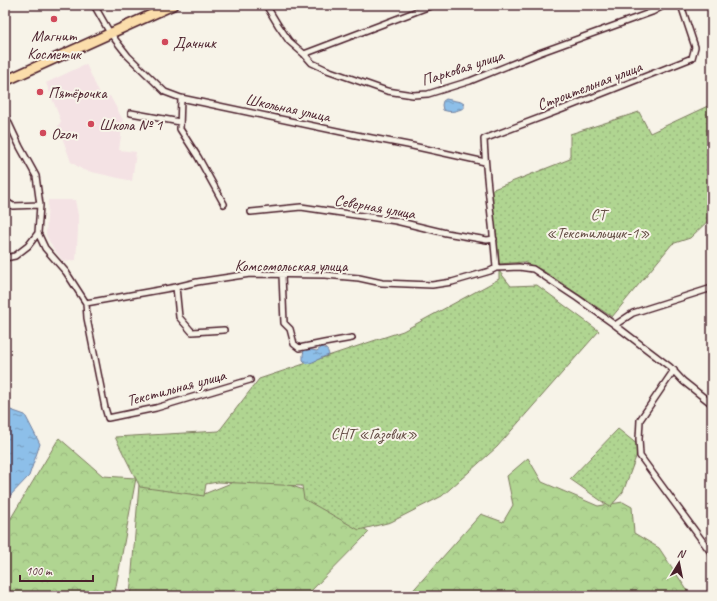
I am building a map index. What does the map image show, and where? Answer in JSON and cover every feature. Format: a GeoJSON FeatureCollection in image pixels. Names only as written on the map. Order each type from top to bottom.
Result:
{"type":"FeatureCollection","features":[{"type":"Feature","properties":{"kind":"highway"},"geometry":{"type":"LineString","coordinates":[[5,81],[173,5]]}},
{"type":"Feature","properties":{"kind":"street","name":"Школьная улица"},"geometry":{"type":"LineString","coordinates":[[94,5],[110,33],[128,56],[165,92],[181,98],[485,162]]}},
{"type":"Feature","properties":{"kind":"street","name":"Парковая улица"},"geometry":{"type":"LineString","coordinates":[[266,5],[289,41],[312,63],[327,70],[387,91],[413,95],[428,94],[470,81],[539,53],[652,12],[665,5]]}},
{"type":"Feature","properties":{"kind":"street"},"geometry":{"type":"LineString","coordinates":[[304,54],[433,5]]}},
{"type":"Feature","properties":{"kind":"street","name":"Строительная улица"},"geometry":{"type":"LineString","coordinates":[[485,162],[484,138],[563,109],[692,58],[695,47],[681,5]]}},
{"type":"Feature","properties":{"kind":"street"},"geometry":{"type":"LineString","coordinates":[[181,98],[180,130],[224,204]]}},
{"type":"Feature","properties":{"kind":"street"},"geometry":{"type":"LineString","coordinates":[[131,113],[180,122]]}},
{"type":"Feature","properties":{"kind":"street"},"geometry":{"type":"LineString","coordinates":[[5,115],[36,176],[40,205],[38,233],[45,248],[66,272],[86,303]]}},
{"type":"Feature","properties":{"kind":"street"},"geometry":{"type":"LineString","coordinates":[[485,162],[496,268]]}},
{"type":"Feature","properties":{"kind":"street"},"geometry":{"type":"LineString","coordinates":[[5,201],[13,206],[40,205]]}},
{"type":"Feature","properties":{"kind":"street","name":"Северная улица"},"geometry":{"type":"LineString","coordinates":[[251,212],[302,207],[396,220],[446,233],[487,240],[494,239]]}},
{"type":"Feature","properties":{"kind":"street"},"geometry":{"type":"LineString","coordinates":[[5,258],[15,256],[28,246],[38,233]]}},
{"type":"Feature","properties":{"kind":"street","name":"Комсомольская улица"},"geometry":{"type":"LineString","coordinates":[[86,303],[197,282],[250,274],[325,275],[359,278],[382,283],[432,286],[452,282],[496,268],[519,266],[533,269],[615,325],[674,370],[683,381],[712,404]]}},
{"type":"Feature","properties":{"kind":"street"},"geometry":{"type":"LineString","coordinates":[[282,274],[284,323],[290,329],[294,344],[299,348],[324,342],[352,338]]}},
{"type":"Feature","properties":{"kind":"street"},"geometry":{"type":"LineString","coordinates":[[176,287],[180,317],[192,332],[224,330]]}},
{"type":"Feature","properties":{"kind":"street"},"geometry":{"type":"LineString","coordinates":[[615,325],[633,313],[712,288]]}},
{"type":"Feature","properties":{"kind":"street","name":"Текстильная улица"},"geometry":{"type":"LineString","coordinates":[[86,303],[108,418],[156,408],[250,380]]}},
{"type":"Feature","properties":{"kind":"street"},"geometry":{"type":"LineString","coordinates":[[674,370],[640,420],[638,439],[640,456],[712,554]]}},
{"type":"Feature","properties":{"kind":"shaded area","name":"Школа № 1"},"geometry":{"type":"Polygon","coordinates":[[[86,64],[102,99],[110,96],[123,120],[119,150],[136,152],[132,181],[83,170],[71,162],[58,126],[61,121],[46,83],[86,64]]]}},
{"type":"Feature","properties":{"kind":"shaded area"},"geometry":{"type":"Polygon","coordinates":[[[48,200],[75,200],[78,215],[76,260],[63,261],[53,248],[46,235],[48,200]]]}},
{"type":"Feature","properties":{"kind":"green space","name":"СТ «Текстильщик-1»"},"geometry":{"type":"Polygon","coordinates":[[[712,104],[712,217],[690,238],[672,244],[612,317],[542,270],[523,262],[499,264],[491,190],[570,159],[570,134],[639,112],[650,133],[712,104]]]}},
{"type":"Feature","properties":{"kind":"green space","name":"СНТ «Газовик»"},"geometry":{"type":"Polygon","coordinates":[[[499,271],[511,286],[537,285],[599,331],[497,447],[442,496],[391,522],[359,530],[304,499],[302,486],[218,482],[206,484],[204,496],[140,487],[115,437],[219,431],[259,379],[403,331],[499,279],[499,271]]]}},
{"type":"Feature","properties":{"kind":"green space"},"geometry":{"type":"Polygon","coordinates":[[[618,429],[638,445],[636,457],[623,492],[610,507],[570,479],[618,429]]]}},
{"type":"Feature","properties":{"kind":"green space"},"geometry":{"type":"Polygon","coordinates":[[[59,438],[103,476],[136,478],[115,592],[116,596],[5,596],[5,528],[59,438]]]}},
{"type":"Feature","properties":{"kind":"green space"},"geometry":{"type":"Polygon","coordinates":[[[528,458],[542,482],[598,506],[623,502],[632,507],[634,533],[659,548],[691,596],[408,596],[481,514],[503,522],[513,505],[507,476],[528,458]]]}},
{"type":"Feature","properties":{"kind":"green space"},"geometry":{"type":"Polygon","coordinates":[[[241,479],[281,482],[312,493],[369,532],[306,596],[130,596],[139,485],[204,494],[241,479]]]}},
{"type":"Feature","properties":{"kind":"water"},"geometry":{"type":"Polygon","coordinates":[[[446,99],[461,102],[464,104],[464,108],[454,111],[443,110],[443,101],[446,99]]]}},
{"type":"Feature","properties":{"kind":"water"},"geometry":{"type":"Polygon","coordinates":[[[322,347],[327,350],[329,355],[307,364],[303,360],[304,350],[317,351],[322,347]]]}},
{"type":"Feature","properties":{"kind":"water"},"geometry":{"type":"Polygon","coordinates":[[[5,408],[25,415],[40,444],[29,476],[5,501],[5,408]]]}},
{"type":"Feature","properties":{"kind":"place","name":"Магнит Косметик"},"geometry":{"type":"Point","coordinates":[54,19]}},
{"type":"Feature","properties":{"kind":"place","name":"Дачник"},"geometry":{"type":"Point","coordinates":[165,42]}},
{"type":"Feature","properties":{"kind":"place","name":"Пятёрочка"},"geometry":{"type":"Point","coordinates":[40,92]}},
{"type":"Feature","properties":{"kind":"place","name":"Школа № 1"},"geometry":{"type":"Point","coordinates":[91,124]}},
{"type":"Feature","properties":{"kind":"place","name":"Ozon"},"geometry":{"type":"Point","coordinates":[43,133]}}]}
